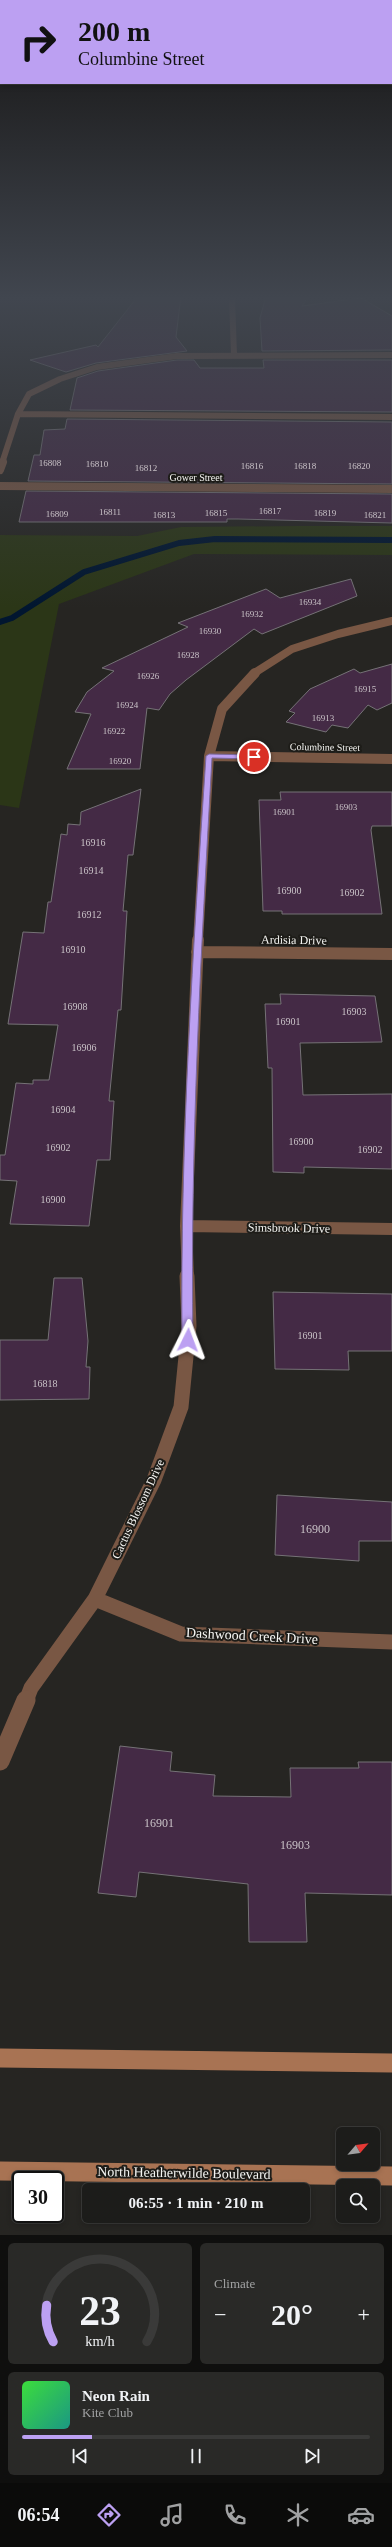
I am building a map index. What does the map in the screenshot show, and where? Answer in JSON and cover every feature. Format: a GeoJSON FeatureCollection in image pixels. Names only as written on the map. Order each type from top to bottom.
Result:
{"type":"FeatureCollection","features":[{"type":"Feature","properties":{"kind":"main road"},"geometry":{"type":"LineString","coordinates":[[0,2058],[392,2063]]}},
{"type":"Feature","properties":{"kind":"main road","name":"North Heatherwilde Boulevard"},"geometry":{"type":"LineString","coordinates":[[0,2171],[392,2176]]}},
{"type":"Feature","properties":{"kind":"street"},"geometry":{"type":"LineString","coordinates":[[0,470],[18,414],[26,399]]}},
{"type":"Feature","properties":{"kind":"street"},"geometry":{"type":"LineString","coordinates":[[18,414],[392,416]]}},
{"type":"Feature","properties":{"kind":"street","name":"Gower Street"},"geometry":{"type":"LineString","coordinates":[[0,486],[392,489]]}},
{"type":"Feature","properties":{"kind":"street","name":"Cactus Blossom Drive"},"geometry":{"type":"LineString","coordinates":[[0,1761],[31,1688],[95,1599],[154,1480],[181,1407],[189,1326],[186,1226],[196,952],[209,756],[222,710],[251,676],[292,649],[338,634],[392,621]]}},
{"type":"Feature","properties":{"kind":"street","name":"Columbine Street"},"geometry":{"type":"LineString","coordinates":[[209,756],[392,759]]}},
{"type":"Feature","properties":{"kind":"street","name":"Ardisia Drive"},"geometry":{"type":"LineString","coordinates":[[196,952],[392,954]]}},
{"type":"Feature","properties":{"kind":"street","name":"Simsbrook Drive"},"geometry":{"type":"LineString","coordinates":[[186,1226],[392,1229]]}},
{"type":"Feature","properties":{"kind":"street","name":"Dashwood Creek Drive"},"geometry":{"type":"LineString","coordinates":[[95,1599],[181,1634],[392,1642]]}},
{"type":"Feature","properties":{"kind":"green space"},"geometry":{"type":"Polygon","coordinates":[[[392,526],[392,555],[194,554],[59,604],[19,808],[0,805],[0,535],[137,536],[181,527],[392,526]]]}},
{"type":"Feature","properties":{"kind":"building"},"geometry":{"type":"Polygon","coordinates":[[[72,399],[392,399],[392,412],[70,410],[72,399]]]}},
{"type":"Feature","properties":{"kind":"building"},"geometry":{"type":"Polygon","coordinates":[[[67,419],[392,422],[392,484],[28,481],[34,455],[40,455],[44,430],[65,429],[67,419]]]}},
{"type":"Feature","properties":{"kind":"building"},"geometry":{"type":"Polygon","coordinates":[[[26,491],[392,494],[392,523],[238,519],[227,519],[227,522],[19,522],[26,491]]]}},
{"type":"Feature","properties":{"kind":"building"},"geometry":{"type":"Polygon","coordinates":[[[351,579],[357,596],[262,634],[254,629],[186,680],[170,694],[159,710],[147,708],[140,769],[67,769],[91,714],[75,712],[87,692],[114,671],[102,668],[188,627],[178,623],[266,589],[280,598],[351,579]]]}},
{"type":"Feature","properties":{"kind":"building"},"geometry":{"type":"Polygon","coordinates":[[[392,664],[392,703],[377,710],[368,705],[348,728],[332,725],[326,732],[286,722],[295,713],[289,711],[310,689],[354,669],[360,673],[392,664]]]}},
{"type":"Feature","properties":{"kind":"building"},"geometry":{"type":"Polygon","coordinates":[[[141,789],[133,855],[128,855],[123,911],[127,911],[121,1010],[118,1010],[109,1101],[114,1101],[110,1160],[97,1160],[89,1226],[10,1224],[17,1181],[0,1180],[0,1155],[5,1155],[16,1083],[33,1084],[33,1080],[49,1080],[58,1025],[8,1024],[23,932],[44,933],[48,902],[51,902],[61,834],[67,835],[68,824],[80,825],[81,812],[141,789]]]}},
{"type":"Feature","properties":{"kind":"building"},"geometry":{"type":"Polygon","coordinates":[[[280,792],[392,792],[392,826],[372,826],[371,830],[382,914],[282,914],[282,911],[263,911],[259,800],[281,800],[280,792]]]}},
{"type":"Feature","properties":{"kind":"building"},"geometry":{"type":"Polygon","coordinates":[[[280,994],[375,996],[382,1042],[300,1043],[303,1095],[392,1094],[392,1169],[304,1167],[304,1173],[273,1172],[272,1068],[268,1068],[265,1004],[281,1004],[280,994]]]}},
{"type":"Feature","properties":{"kind":"building"},"geometry":{"type":"Polygon","coordinates":[[[54,1278],[82,1278],[88,1341],[86,1367],[90,1367],[89,1399],[0,1400],[0,1340],[48,1340],[54,1278]]]}},
{"type":"Feature","properties":{"kind":"building"},"geometry":{"type":"Polygon","coordinates":[[[273,1292],[392,1294],[392,1351],[348,1351],[349,1370],[275,1369],[273,1292]]]}},
{"type":"Feature","properties":{"kind":"building"},"geometry":{"type":"Polygon","coordinates":[[[277,1495],[392,1502],[392,1541],[359,1541],[359,1561],[275,1555],[277,1495]]]}},
{"type":"Feature","properties":{"kind":"building"},"geometry":{"type":"Polygon","coordinates":[[[120,1746],[172,1752],[170,1771],[215,1775],[213,1796],[291,1797],[290,1768],[359,1768],[358,1762],[392,1762],[392,1895],[305,1893],[307,1942],[249,1942],[248,1884],[139,1872],[136,1897],[98,1893],[120,1746]]]}},
{"type":"Feature","properties":{"kind":"waterway"},"geometry":{"type":"LineString","coordinates":[[0,622],[12,618],[84,572],[179,543],[215,539],[392,540]]}},
{"type":"Feature","properties":{"kind":"route"},"geometry":{"type":"LineString","coordinates":[[188,1340],[189,1326],[186,1226],[196,952],[209,756],[254,757]]}}]}
